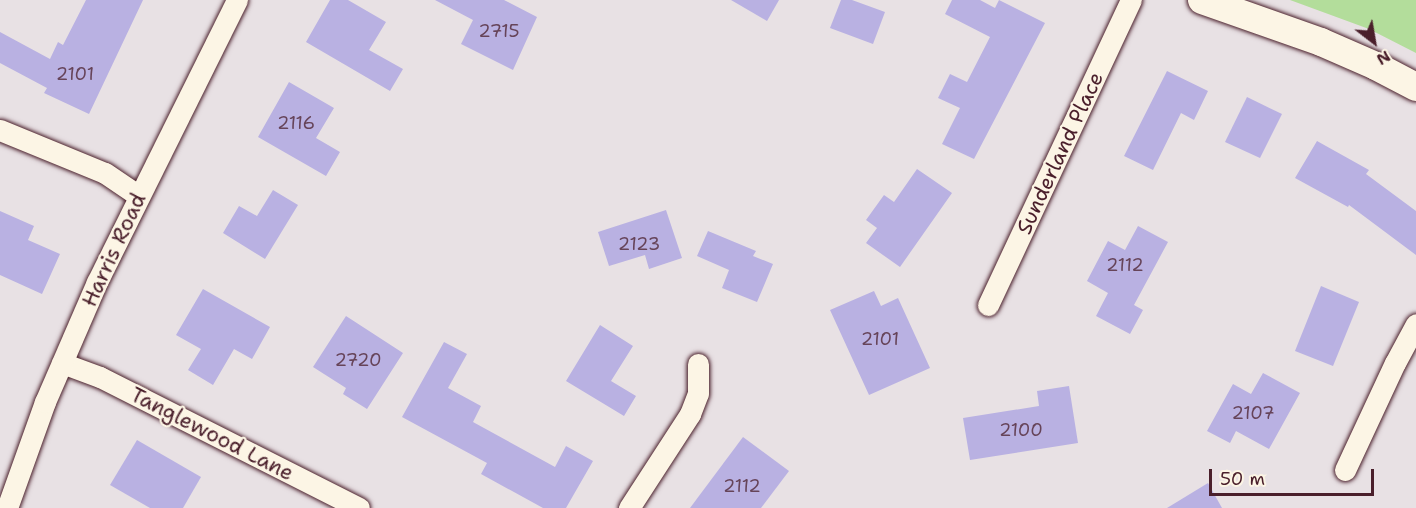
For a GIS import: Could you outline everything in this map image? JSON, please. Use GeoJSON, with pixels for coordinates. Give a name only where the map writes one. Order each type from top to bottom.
{"type":"FeatureCollection","features":[{"type":"Feature","properties":{"kind":"street","name":"Harris Road"},"geometry":{"type":"LineString","coordinates":[[7,508],[26,452],[97,282],[237,0]]}},
{"type":"Feature","properties":{"kind":"street","name":"Sunderland Place"},"geometry":{"type":"LineString","coordinates":[[988,305],[1028,226],[1131,0]]}},
{"type":"Feature","properties":{"kind":"street"},"geometry":{"type":"LineString","coordinates":[[1202,0],[1321,42],[1376,66],[1416,87]]}},
{"type":"Feature","properties":{"kind":"street"},"geometry":{"type":"LineString","coordinates":[[0,130],[55,150],[105,173],[139,196]]}},
{"type":"Feature","properties":{"kind":"street"},"geometry":{"type":"LineString","coordinates":[[1345,470],[1395,363],[1416,324]]}},
{"type":"Feature","properties":{"kind":"street","name":"Tanglewood Lane"},"geometry":{"type":"LineString","coordinates":[[62,363],[100,377],[359,508]]}},
{"type":"Feature","properties":{"kind":"street"},"geometry":{"type":"LineString","coordinates":[[629,508],[690,414],[698,393],[698,364]]}},
{"type":"Feature","properties":{"kind":"green space"},"geometry":{"type":"Polygon","coordinates":[[[1290,0],[1416,0],[1416,53],[1369,29],[1290,0]]]}},
{"type":"Feature","properties":{"kind":"building"},"geometry":{"type":"Polygon","coordinates":[[[86,0],[143,0],[89,114],[44,93],[47,88],[0,63],[0,32],[50,59],[58,42],[63,45],[86,0]]]}},
{"type":"Feature","properties":{"kind":"building"},"geometry":{"type":"Polygon","coordinates":[[[330,0],[348,0],[386,22],[369,50],[403,69],[390,91],[306,42],[330,0]]]}},
{"type":"Feature","properties":{"kind":"building"},"geometry":{"type":"Polygon","coordinates":[[[435,0],[504,0],[537,17],[513,70],[461,44],[473,20],[435,0]]]}},
{"type":"Feature","properties":{"kind":"building"},"geometry":{"type":"Polygon","coordinates":[[[731,0],[779,0],[767,21],[731,0]]]}},
{"type":"Feature","properties":{"kind":"building"},"geometry":{"type":"Polygon","coordinates":[[[841,0],[852,0],[885,12],[873,44],[830,28],[841,0]]]}},
{"type":"Feature","properties":{"kind":"building"},"geometry":{"type":"Polygon","coordinates":[[[952,0],[980,0],[995,8],[999,0],[1045,23],[974,159],[942,144],[960,108],[938,98],[950,74],[967,82],[990,37],[945,14],[952,0]]]}},
{"type":"Feature","properties":{"kind":"building"},"geometry":{"type":"Polygon","coordinates":[[[1167,71],[1208,91],[1194,120],[1181,113],[1153,170],[1124,156],[1167,71]]]}},
{"type":"Feature","properties":{"kind":"building"},"geometry":{"type":"Polygon","coordinates":[[[289,82],[334,108],[316,138],[340,152],[326,176],[258,137],[289,82]]]}},
{"type":"Feature","properties":{"kind":"building"},"geometry":{"type":"Polygon","coordinates":[[[1247,97],[1282,114],[1260,158],[1225,142],[1247,97]]]}},
{"type":"Feature","properties":{"kind":"building"},"geometry":{"type":"Polygon","coordinates":[[[1317,141],[1369,170],[1366,174],[1416,211],[1416,255],[1349,205],[1348,207],[1295,178],[1317,141]]]}},
{"type":"Feature","properties":{"kind":"building"},"geometry":{"type":"Polygon","coordinates":[[[917,169],[952,193],[900,267],[866,243],[877,228],[866,220],[884,195],[894,202],[917,169]]]}},
{"type":"Feature","properties":{"kind":"building"},"geometry":{"type":"Polygon","coordinates":[[[273,190],[298,205],[265,259],[223,233],[239,206],[257,216],[273,190]]]}},
{"type":"Feature","properties":{"kind":"building"},"geometry":{"type":"Polygon","coordinates":[[[666,210],[682,258],[649,269],[645,255],[609,266],[598,232],[666,210]]]}},
{"type":"Feature","properties":{"kind":"building"},"geometry":{"type":"Polygon","coordinates":[[[0,211],[34,226],[28,240],[60,254],[42,294],[0,275],[0,211]]]}},
{"type":"Feature","properties":{"kind":"building"},"geometry":{"type":"Polygon","coordinates":[[[1138,226],[1168,242],[1134,305],[1143,310],[1130,334],[1096,316],[1108,293],[1087,281],[1108,241],[1125,250],[1138,226]]]}},
{"type":"Feature","properties":{"kind":"building"},"geometry":{"type":"Polygon","coordinates":[[[708,231],[756,251],[753,256],[773,264],[757,302],[722,288],[729,270],[697,256],[708,231]]]}},
{"type":"Feature","properties":{"kind":"building"},"geometry":{"type":"Polygon","coordinates":[[[1321,286],[1359,302],[1333,366],[1295,351],[1321,286]]]}},
{"type":"Feature","properties":{"kind":"building"},"geometry":{"type":"Polygon","coordinates":[[[203,289],[270,327],[252,359],[234,349],[213,385],[188,370],[201,349],[176,335],[203,289]]]}},
{"type":"Feature","properties":{"kind":"building"},"geometry":{"type":"Polygon","coordinates":[[[874,291],[881,306],[898,298],[930,368],[869,395],[830,310],[874,291]]]}},
{"type":"Feature","properties":{"kind":"building"},"geometry":{"type":"Polygon","coordinates":[[[346,316],[403,353],[367,409],[343,394],[346,388],[313,367],[346,316]]]}},
{"type":"Feature","properties":{"kind":"building"},"geometry":{"type":"Polygon","coordinates":[[[600,325],[633,346],[611,381],[636,396],[624,416],[566,381],[600,325]]]}},
{"type":"Feature","properties":{"kind":"building"},"geometry":{"type":"Polygon","coordinates":[[[444,342],[467,354],[448,388],[481,406],[473,422],[555,467],[566,446],[593,461],[566,508],[543,508],[481,474],[487,463],[402,417],[444,342]]]}},
{"type":"Feature","properties":{"kind":"building"},"geometry":{"type":"Polygon","coordinates":[[[1263,373],[1300,393],[1269,449],[1236,431],[1230,443],[1207,431],[1233,384],[1251,394],[1263,373]]]}},
{"type":"Feature","properties":{"kind":"building"},"geometry":{"type":"Polygon","coordinates":[[[1069,386],[1078,443],[970,460],[963,418],[1039,406],[1037,391],[1069,386]]]}},
{"type":"Feature","properties":{"kind":"building"},"geometry":{"type":"Polygon","coordinates":[[[743,437],[789,471],[761,508],[690,508],[743,437]]]}},
{"type":"Feature","properties":{"kind":"building"},"geometry":{"type":"Polygon","coordinates":[[[137,440],[201,477],[183,508],[150,508],[110,485],[137,440]]]}},
{"type":"Feature","properties":{"kind":"building"},"geometry":{"type":"Polygon","coordinates":[[[1208,483],[1222,508],[1167,508],[1208,483]]]}}]}
